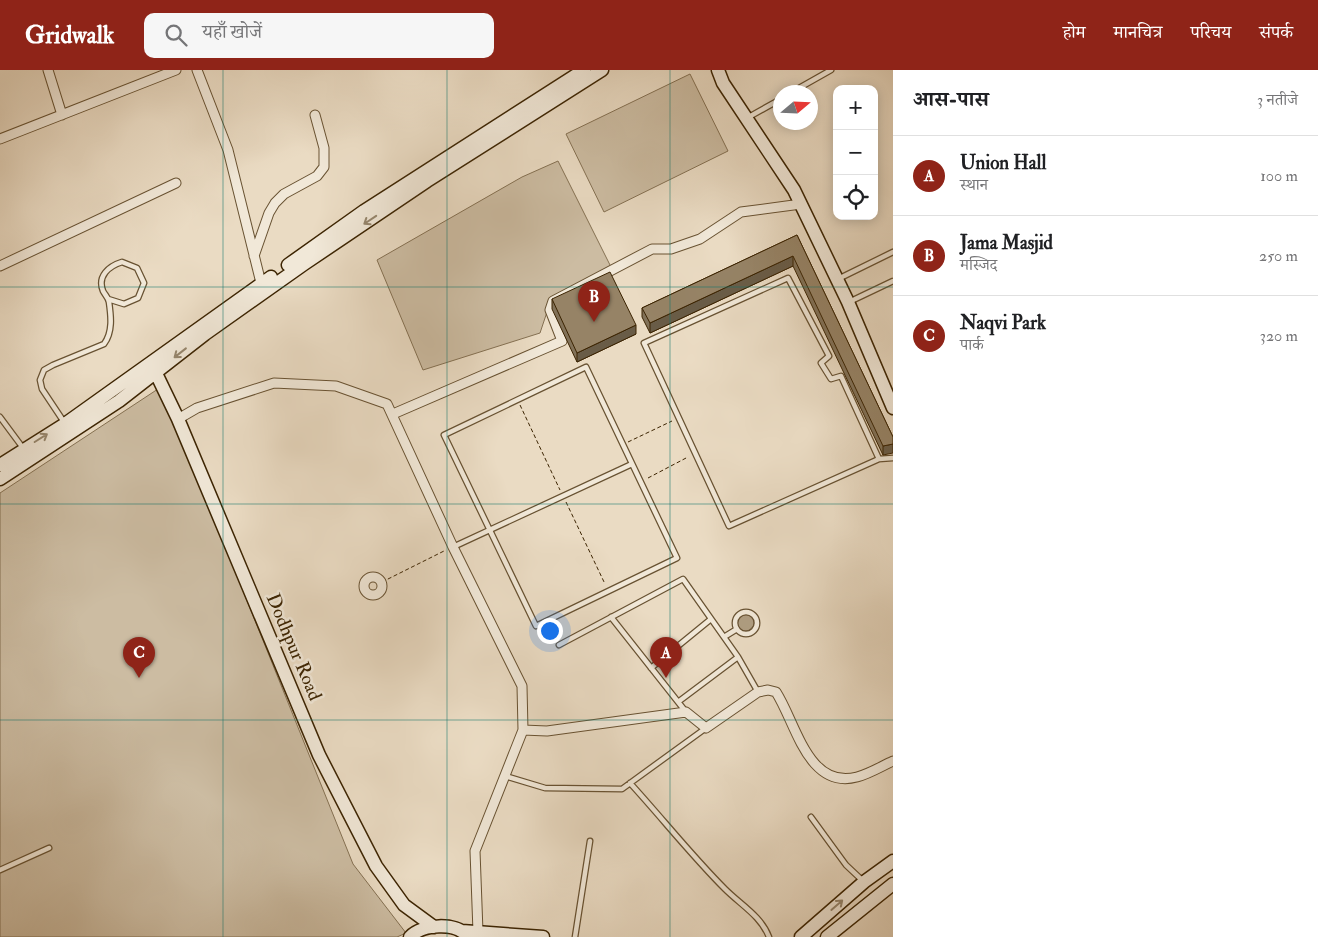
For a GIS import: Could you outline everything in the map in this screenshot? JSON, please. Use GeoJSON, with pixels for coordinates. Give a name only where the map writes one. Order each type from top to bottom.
{"type":"FeatureCollection","features":[{"type":"Feature","properties":{"kind":"main road"},"geometry":{"type":"LineString","coordinates":[[0,479],[28,453],[65,424],[153,367],[263,288],[364,211],[584,70]]}},
{"type":"Feature","properties":{"kind":"main road"},"geometry":{"type":"LineString","coordinates":[[263,288],[602,70]]}},
{"type":"Feature","properties":{"kind":"main road"},"geometry":{"type":"LineString","coordinates":[[718,70],[723,83],[794,190],[848,302],[892,401]]}},
{"type":"Feature","properties":{"kind":"main road"},"geometry":{"type":"LineString","coordinates":[[0,465],[28,453],[119,400],[153,367]]}},
{"type":"Feature","properties":{"kind":"main road","name":"Dodhpur Road"},"geometry":{"type":"LineString","coordinates":[[153,367],[178,419],[318,755],[376,866],[404,906],[434,927]]}},
{"type":"Feature","properties":{"kind":"main road"},"geometry":{"type":"LineString","coordinates":[[800,937],[864,882],[893,861]]}},
{"type":"Feature","properties":{"kind":"main road"},"geometry":{"type":"LineString","coordinates":[[827,937],[893,884]]}},
{"type":"Feature","properties":{"kind":"main road"},"geometry":{"type":"LineString","coordinates":[[410,937],[418,931],[434,927],[454,927],[469,933],[544,937]]}},
{"type":"Feature","properties":{"kind":"street"},"geometry":{"type":"LineString","coordinates":[[48,70],[62,115]]}},
{"type":"Feature","properties":{"kind":"street"},"geometry":{"type":"LineString","coordinates":[[0,139],[176,70]]}},
{"type":"Feature","properties":{"kind":"street"},"geometry":{"type":"LineString","coordinates":[[197,70],[228,150],[263,288]]}},
{"type":"Feature","properties":{"kind":"street"},"geometry":{"type":"LineString","coordinates":[[254,256],[269,213],[275,204],[284,194],[318,176],[324,167],[324,148],[316,116]]}},
{"type":"Feature","properties":{"kind":"street"},"geometry":{"type":"LineString","coordinates":[[0,266],[176,183]]}},
{"type":"Feature","properties":{"kind":"street"},"geometry":{"type":"LineString","coordinates":[[393,414],[562,341],[550,310],[553,301],[643,253],[652,249],[671,249],[700,239],[741,212],[801,204]]}},
{"type":"Feature","properties":{"kind":"street"},"geometry":{"type":"LineString","coordinates":[[178,419],[197,408],[274,383],[336,386],[387,404],[393,414],[453,547],[522,686],[523,730],[475,852],[469,933]]}},
{"type":"Feature","properties":{"kind":"street"},"geometry":{"type":"LineString","coordinates":[[523,730],[547,731],[686,712],[706,728],[758,692],[768,690],[776,692],[811,761],[822,773],[846,779],[858,777],[893,761]]}},
{"type":"Feature","properties":{"kind":"lane"},"geometry":{"type":"LineString","coordinates":[[804,85],[831,70]]}},
{"type":"Feature","properties":{"kind":"lane"},"geometry":{"type":"LineString","coordinates":[[747,118],[773,103]]}},
{"type":"Feature","properties":{"kind":"lane"},"geometry":{"type":"LineString","coordinates":[[836,280],[893,252]]}},
{"type":"Feature","properties":{"kind":"lane"},"geometry":{"type":"LineString","coordinates":[[65,424],[42,389],[40,380],[44,370],[53,364],[104,344],[109,337],[111,326],[108,299],[102,284],[107,269],[122,262],[137,268],[144,283],[138,298],[124,304],[108,299]]}},
{"type":"Feature","properties":{"kind":"lane"},"geometry":{"type":"LineString","coordinates":[[879,459],[841,376],[831,379],[822,363],[830,356],[788,278],[644,344],[730,526],[879,459],[893,458]]}},
{"type":"Feature","properties":{"kind":"lane"},"geometry":{"type":"LineString","coordinates":[[848,302],[893,280]]}},
{"type":"Feature","properties":{"kind":"lane"},"geometry":{"type":"LineString","coordinates":[[586,367],[632,464],[677,558],[536,626],[444,435],[586,367]]}},
{"type":"Feature","properties":{"kind":"lane"},"geometry":{"type":"LineString","coordinates":[[0,417],[28,453]]}},
{"type":"Feature","properties":{"kind":"lane"},"geometry":{"type":"LineString","coordinates":[[453,547],[632,464]]}},
{"type":"Feature","properties":{"kind":"lane"},"geometry":{"type":"LineString","coordinates":[[559,645],[683,579],[738,656],[758,692]]}},
{"type":"Feature","properties":{"kind":"lane"},"geometry":{"type":"LineString","coordinates":[[748,612],[755,617],[757,625],[752,632],[744,634],[736,629],[735,621],[739,614],[748,612]]}},
{"type":"Feature","properties":{"kind":"lane"},"geometry":{"type":"LineString","coordinates":[[611,617],[686,712]]}},
{"type":"Feature","properties":{"kind":"lane"},"geometry":{"type":"LineString","coordinates":[[651,668],[711,619]]}},
{"type":"Feature","properties":{"kind":"lane"},"geometry":{"type":"LineString","coordinates":[[724,638],[736,629]]}},
{"type":"Feature","properties":{"kind":"lane"},"geometry":{"type":"LineString","coordinates":[[678,702],[738,656]]}},
{"type":"Feature","properties":{"kind":"lane"},"geometry":{"type":"LineString","coordinates":[[505,776],[545,788],[605,790],[622,788],[706,728]]}},
{"type":"Feature","properties":{"kind":"lane"},"geometry":{"type":"LineString","coordinates":[[630,783],[726,890],[755,916],[765,928],[769,937]]}},
{"type":"Feature","properties":{"kind":"lane"},"geometry":{"type":"LineString","coordinates":[[811,817],[846,865],[864,882]]}},
{"type":"Feature","properties":{"kind":"lane"},"geometry":{"type":"LineString","coordinates":[[575,937],[590,841]]}},
{"type":"Feature","properties":{"kind":"lane"},"geometry":{"type":"LineString","coordinates":[[0,870],[49,848]]}},
{"type":"Feature","properties":{"kind":"path"},"geometry":{"type":"LineString","coordinates":[[622,444],[679,417]]}},
{"type":"Feature","properties":{"kind":"path"},"geometry":{"type":"LineString","coordinates":[[640,482],[696,453]]}},
{"type":"Feature","properties":{"kind":"path"},"geometry":{"type":"LineString","coordinates":[[382,582],[453,547]]}},
{"type":"Feature","properties":{"kind":"shaded area"},"geometry":{"type":"Polygon","coordinates":[[[690,74],[728,151],[604,212],[566,134],[690,74]]]}},
{"type":"Feature","properties":{"kind":"shaded area"},"geometry":{"type":"Polygon","coordinates":[[[558,161],[612,269],[551,300],[540,333],[423,370],[377,260],[522,177],[558,161]]]}},
{"type":"Feature","properties":{"kind":"shaded area"},"geometry":{"type":"Polygon","coordinates":[[[161,387],[353,864],[406,933],[397,937],[0,937],[0,493],[161,387]]]}},
{"type":"Feature","properties":{"kind":"shaded area"},"geometry":{"type":"Polygon","coordinates":[[[741,613],[749,613],[754,618],[752,629],[741,631],[736,626],[736,618],[741,613]]]}},
{"type":"Feature","properties":{"kind":"building"},"geometry":{"type":"Polygon","coordinates":[[[797,235],[893,437],[893,444],[883,446],[793,256],[650,323],[642,308],[797,235]]]}},
{"type":"Feature","properties":{"kind":"building"},"geometry":{"type":"Polygon","coordinates":[[[610,272],[636,325],[577,353],[552,299],[610,272]]]}},
{"type":"Feature","properties":{"kind":"place","name":"Jama Masjid"},"geometry":{"type":"Point","coordinates":[594,322]}},
{"type":"Feature","properties":{"kind":"place","name":"Naqvi Park"},"geometry":{"type":"Point","coordinates":[139,678]}},
{"type":"Feature","properties":{"kind":"place","name":"Union Hall"},"geometry":{"type":"Point","coordinates":[666,678]}}]}
